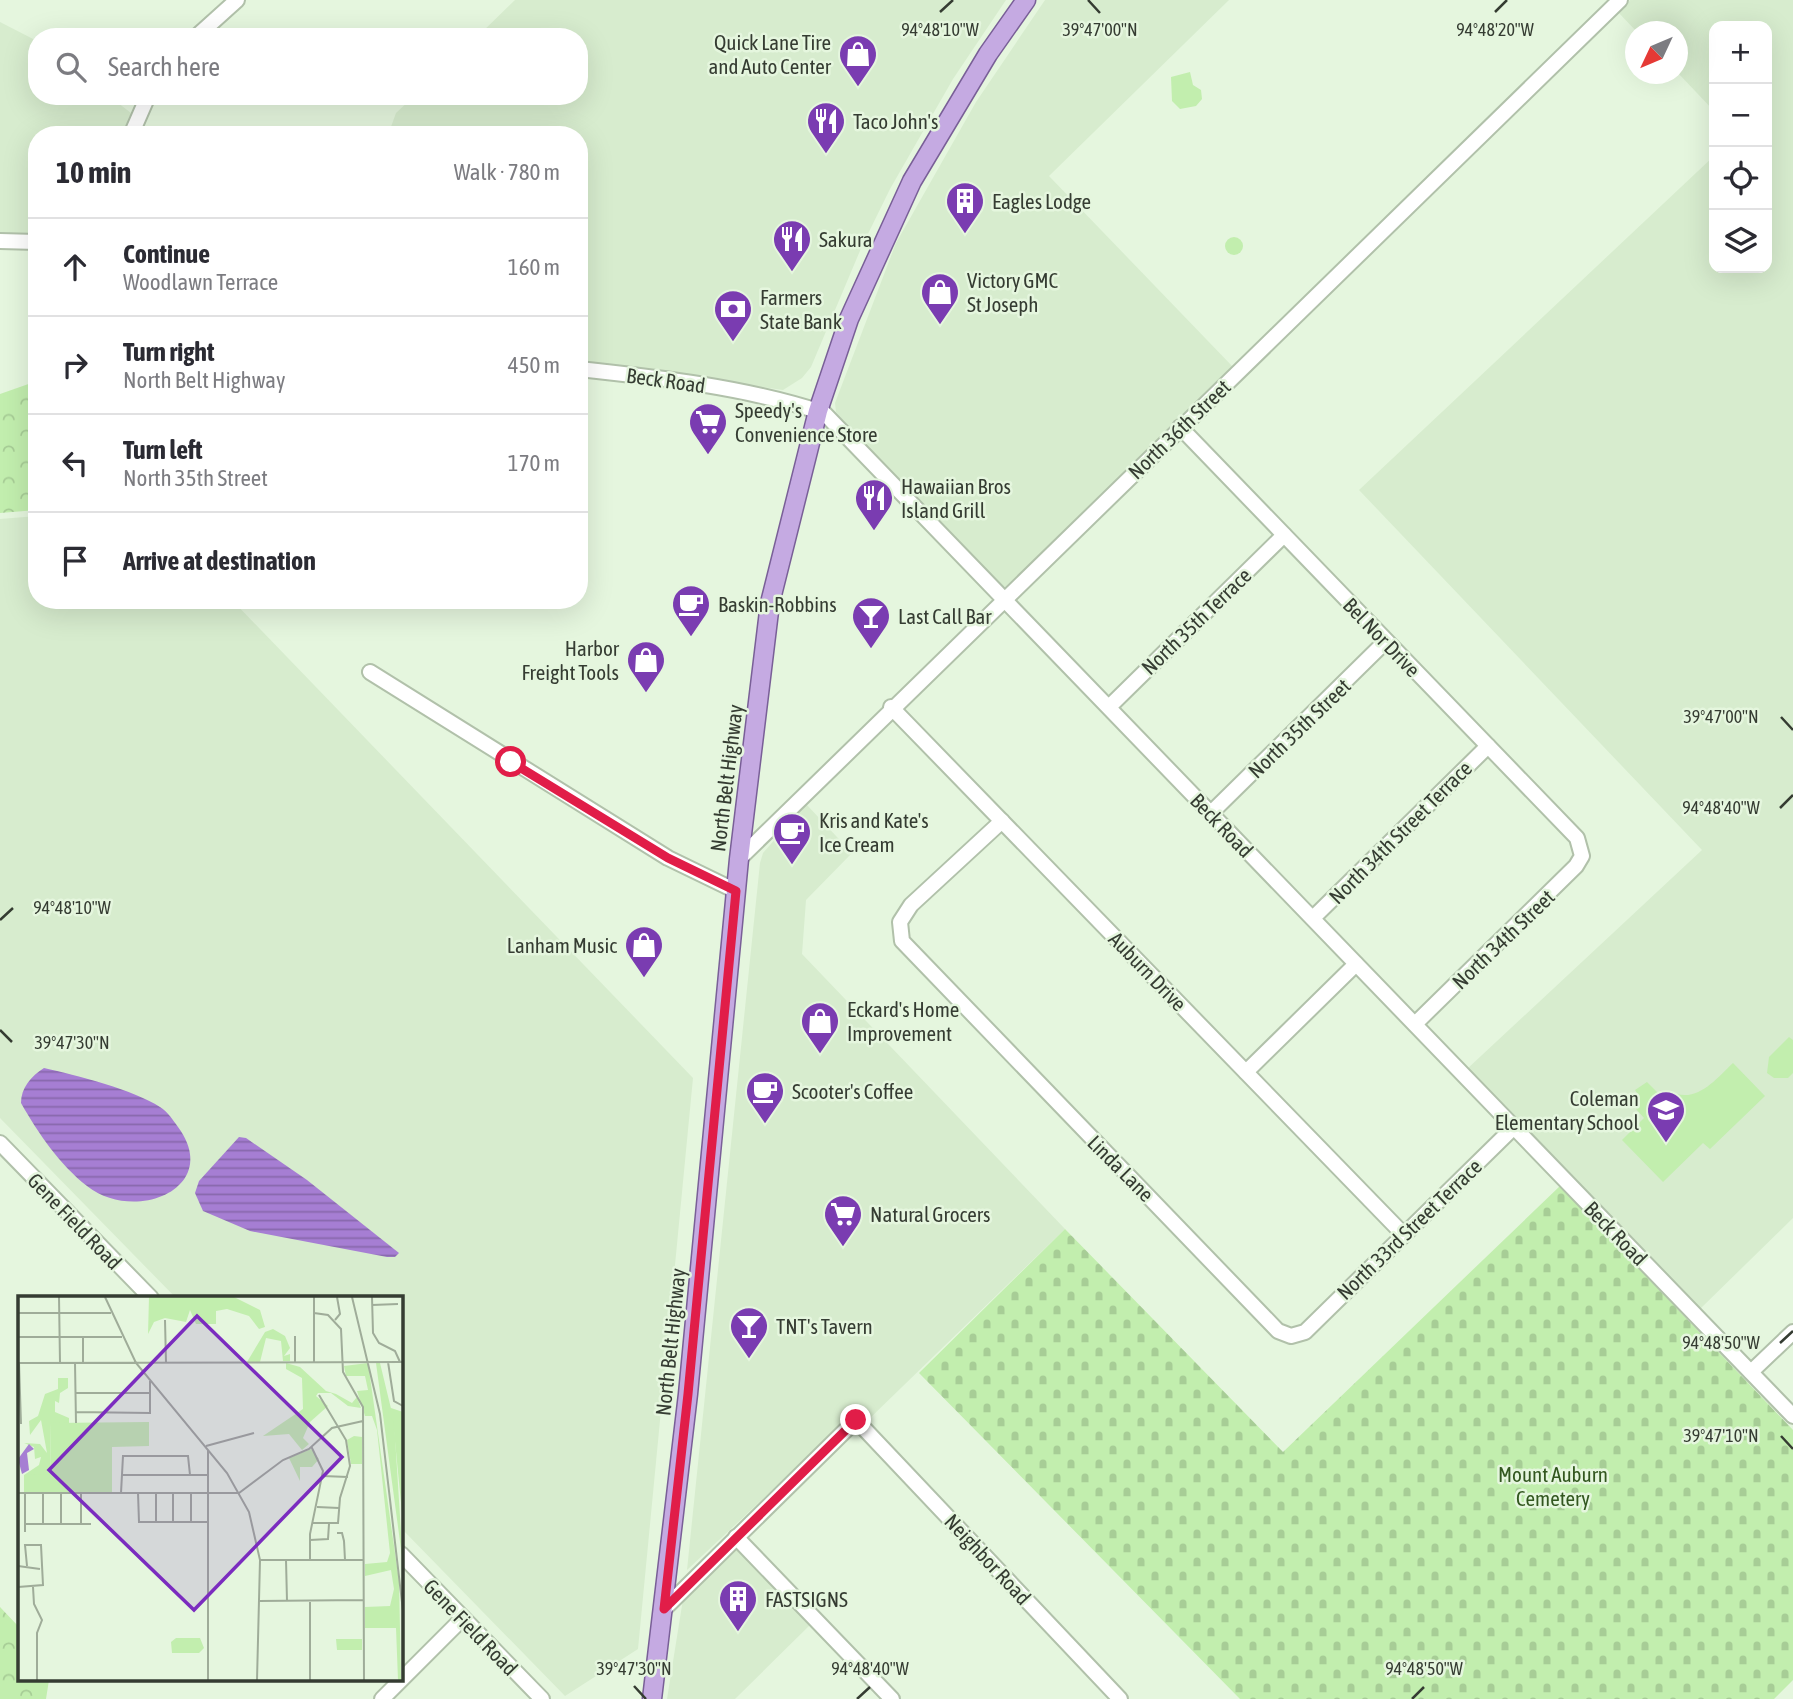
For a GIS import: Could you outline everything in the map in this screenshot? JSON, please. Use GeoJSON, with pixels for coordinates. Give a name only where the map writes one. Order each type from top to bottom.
{"type":"FeatureCollection","features":[{"type":"Feature","properties":{"kind":"main road","name":"North Belt Highway"},"geometry":{"type":"LineString","coordinates":[[651,1695],[664,1609],[688,1394],[739,859],[771,603],[818,411],[849,319],[912,181],[988,54],[1026,0]]}},
{"type":"Feature","properties":{"kind":"street","name":"North 36th Street"},"geometry":{"type":"LineString","coordinates":[[739,859],[891,707],[1620,0]]}},
{"type":"Feature","properties":{"kind":"street"},"geometry":{"type":"LineString","coordinates":[[204,28],[229,2]]}},
{"type":"Feature","properties":{"kind":"street"},"geometry":{"type":"LineString","coordinates":[[135,126],[144,105]]}},
{"type":"Feature","properties":{"kind":"street"},"geometry":{"type":"LineString","coordinates":[[0,241],[28,242]]}},
{"type":"Feature","properties":{"kind":"street","name":"Beck Road"},"geometry":{"type":"LineString","coordinates":[[588,370],[716,386],[824,412],[1793,1416]]}},
{"type":"Feature","properties":{"kind":"street","name":"Bel Nor Drive"},"geometry":{"type":"LineString","coordinates":[[1180,427],[1577,838],[1581,848]]}},
{"type":"Feature","properties":{"kind":"street","name":"North 35th Terrace"},"geometry":{"type":"LineString","coordinates":[[1109,706],[1284,535]]}},
{"type":"Feature","properties":{"kind":"street","name":"North 35th Street"},"geometry":{"type":"LineString","coordinates":[[1211,813],[1386,641]]}},
{"type":"Feature","properties":{"kind":"street"},"geometry":{"type":"LineString","coordinates":[[370,672],[638,841],[736,891]]}},
{"type":"Feature","properties":{"kind":"street","name":"Auburn Drive"},"geometry":{"type":"LineString","coordinates":[[891,707],[1404,1235]]}},
{"type":"Feature","properties":{"kind":"street","name":"North 34th Street Terrace"},"geometry":{"type":"LineString","coordinates":[[1313,918],[1488,746]]}},
{"type":"Feature","properties":{"kind":"street","name":"Linda Lane"},"geometry":{"type":"LineString","coordinates":[[1002,821],[912,905],[900,922],[902,941],[1278,1331],[1291,1336],[1305,1332]]}},
{"type":"Feature","properties":{"kind":"street","name":"North 34th Street"},"geometry":{"type":"LineString","coordinates":[[1415,1024],[1576,866],[1581,848]]}},
{"type":"Feature","properties":{"kind":"street"},"geometry":{"type":"LineString","coordinates":[[1245,1072],[1356,964]]}},
{"type":"Feature","properties":{"kind":"street","name":"North 33rd Street Terrace"},"geometry":{"type":"LineString","coordinates":[[1305,1332],[1514,1127]]}},
{"type":"Feature","properties":{"kind":"street","name":"Gene Field Road"},"geometry":{"type":"LineString","coordinates":[[0,1143],[149,1296]]}},
{"type":"Feature","properties":{"kind":"street"},"geometry":{"type":"LineString","coordinates":[[1751,1372],[1793,1332]]}},
{"type":"Feature","properties":{"kind":"street","name":"Neighbor Road"},"geometry":{"type":"LineString","coordinates":[[736,1537],[856,1420],[1120,1699]]}},
{"type":"Feature","properties":{"kind":"street"},"geometry":{"type":"LineString","coordinates":[[664,1609],[736,1537],[892,1699]]}},
{"type":"Feature","properties":{"kind":"street","name":"Gene Field Road"},"geometry":{"type":"LineString","coordinates":[[402,1555],[542,1699]]}},
{"type":"Feature","properties":{"kind":"street"},"geometry":{"type":"LineString","coordinates":[[402,1679],[463,1618]]}},
{"type":"Feature","properties":{"kind":"street"},"geometry":{"type":"LineString","coordinates":[[382,1699],[399,1682]]}},
{"type":"Feature","properties":{"kind":"shaded area"},"geometry":{"type":"Polygon","coordinates":[[[515,0],[1006,0],[953,79],[890,189],[862,246],[811,367],[802,378],[783,390],[588,363],[588,126],[391,126],[396,113],[404,105],[588,105],[588,28],[486,28],[515,0]]]}},
{"type":"Feature","properties":{"kind":"shaded area"},"geometry":{"type":"Polygon","coordinates":[[[1045,0],[1229,0],[1049,176],[1233,367],[1014,585],[1007,587],[1001,586],[843,420],[836,412],[835,403],[896,243],[976,102],[1045,0]]]}},
{"type":"Feature","properties":{"kind":"shaded area"},"geometry":{"type":"Polygon","coordinates":[[[1630,0],[1793,0],[1793,1218],[1699,1310],[1467,1069],[1702,850],[1359,490],[1709,161],[1709,273],[1772,273],[1772,21],[1709,21],[1709,106],[1688,84],[1688,21],[1627,21],[1618,12],[1630,0]]]}},
{"type":"Feature","properties":{"kind":"shaded area"},"geometry":{"type":"Polygon","coordinates":[[[0,22],[28,36],[28,105],[121,105],[131,113],[126,126],[28,126],[28,235],[0,234],[0,22]]]}},
{"type":"Feature","properties":{"kind":"shaded area"},"geometry":{"type":"Polygon","coordinates":[[[28,517],[28,609],[241,609],[693,1078],[638,1649],[565,1696],[402,1529],[402,1296],[174,1296],[0,1118],[0,519],[28,517]]]}},
{"type":"Feature","properties":{"kind":"shaded area"},"geometry":{"type":"Polygon","coordinates":[[[806,804],[852,853],[806,900],[802,954],[1065,1229],[868,1420],[845,1422],[687,1570],[760,863],[763,853],[806,804]]]}},
{"type":"Feature","properties":{"kind":"shaded area"},"geometry":{"type":"Polygon","coordinates":[[[44,1068],[120,1089],[163,1109],[178,1127],[189,1149],[190,1167],[182,1182],[167,1194],[149,1200],[128,1201],[107,1197],[87,1186],[50,1148],[21,1103],[28,1083],[44,1068]]]}},
{"type":"Feature","properties":{"kind":"shaded area"},"geometry":{"type":"Polygon","coordinates":[[[239,1137],[246,1138],[307,1180],[399,1253],[395,1257],[387,1257],[250,1231],[203,1211],[195,1193],[199,1181],[239,1137]]]}},
{"type":"Feature","properties":{"kind":"shaded area"},"geometry":{"type":"Polygon","coordinates":[[[736,1548],[744,1552],[812,1623],[735,1699],[667,1699],[684,1593],[729,1551],[736,1548]]]}},
{"type":"Feature","properties":{"kind":"green space"},"geometry":{"type":"Polygon","coordinates":[[[1190,72],[1193,85],[1201,90],[1202,99],[1196,106],[1180,109],[1172,101],[1171,77],[1190,72]]]}},
{"type":"Feature","properties":{"kind":"green space"},"geometry":{"type":"Polygon","coordinates":[[[1234,237],[1240,240],[1243,246],[1240,252],[1234,255],[1228,252],[1225,246],[1228,240],[1234,237]]]}},
{"type":"Feature","properties":{"kind":"green space"},"geometry":{"type":"Polygon","coordinates":[[[28,384],[28,511],[0,513],[0,394],[28,384]]]}},
{"type":"Feature","properties":{"kind":"green space"},"geometry":{"type":"Polygon","coordinates":[[[1789,1037],[1793,1040],[1793,1073],[1788,1078],[1774,1078],[1767,1073],[1769,1057],[1789,1037]]]}},
{"type":"Feature","properties":{"kind":"green space"},"geometry":{"type":"Polygon","coordinates":[[[1733,1063],[1765,1096],[1710,1149],[1703,1143],[1663,1182],[1622,1140],[1644,1118],[1629,1101],[1637,1093],[1635,1090],[1647,1082],[1662,1097],[1669,1091],[1679,1095],[1696,1093],[1712,1083],[1733,1063]]]}},
{"type":"Feature","properties":{"kind":"green space","name":"Mount Auburn Cemetery"},"geometry":{"type":"Polygon","coordinates":[[[1560,1186],[1793,1430],[1793,1680],[1774,1699],[1240,1699],[919,1373],[1065,1229],[1283,1452],[1560,1186]]]}},
{"type":"Feature","properties":{"kind":"green space"},"geometry":{"type":"Polygon","coordinates":[[[0,1607],[18,1626],[18,1682],[49,1682],[46,1699],[0,1699],[0,1607]]]}},
{"type":"Feature","properties":{"kind":"place","name":"Quick Lane Tire and Auto Center"},"geometry":{"type":"Point","coordinates":[858,88]}},
{"type":"Feature","properties":{"kind":"place","name":"Taco John's"},"geometry":{"type":"Point","coordinates":[826,155]}},
{"type":"Feature","properties":{"kind":"place","name":"Eagles Lodge"},"geometry":{"type":"Point","coordinates":[965,235]}},
{"type":"Feature","properties":{"kind":"place","name":"Sakura"},"geometry":{"type":"Point","coordinates":[792,273]}},
{"type":"Feature","properties":{"kind":"place","name":"Victory GMC St Joseph"},"geometry":{"type":"Point","coordinates":[940,326]}},
{"type":"Feature","properties":{"kind":"place","name":"Farmers State Bank"},"geometry":{"type":"Point","coordinates":[733,343]}},
{"type":"Feature","properties":{"kind":"place","name":"Speedy's Convenience Store"},"geometry":{"type":"Point","coordinates":[708,456]}},
{"type":"Feature","properties":{"kind":"place","name":"Hawaiian Bros Island Grill"},"geometry":{"type":"Point","coordinates":[874,532]}},
{"type":"Feature","properties":{"kind":"place","name":"Baskin-Robbins"},"geometry":{"type":"Point","coordinates":[691,638]}},
{"type":"Feature","properties":{"kind":"place","name":"Last Call Bar"},"geometry":{"type":"Point","coordinates":[871,650]}},
{"type":"Feature","properties":{"kind":"place","name":"Harbor Freight Tools"},"geometry":{"type":"Point","coordinates":[646,694]}},
{"type":"Feature","properties":{"kind":"place","name":"Kris and Kate's Ice Cream"},"geometry":{"type":"Point","coordinates":[792,866]}},
{"type":"Feature","properties":{"kind":"place","name":"Lanham Music"},"geometry":{"type":"Point","coordinates":[644,979]}},
{"type":"Feature","properties":{"kind":"place","name":"Eckard's Home Improvement"},"geometry":{"type":"Point","coordinates":[820,1055]}},
{"type":"Feature","properties":{"kind":"place","name":"Scooter's Coffee"},"geometry":{"type":"Point","coordinates":[765,1125]}},
{"type":"Feature","properties":{"kind":"place","name":"Coleman Elementary School"},"geometry":{"type":"Point","coordinates":[1666,1144]}},
{"type":"Feature","properties":{"kind":"place","name":"Natural Grocers"},"geometry":{"type":"Point","coordinates":[843,1248]}},
{"type":"Feature","properties":{"kind":"place","name":"TNT's Tavern"},"geometry":{"type":"Point","coordinates":[749,1360]}},
{"type":"Feature","properties":{"kind":"place","name":"FASTSIGNS"},"geometry":{"type":"Point","coordinates":[738,1633]}},
{"type":"Feature","properties":{"kind":"route"},"geometry":{"type":"LineString","coordinates":[[511,762],[668,858],[736,891],[688,1394],[664,1609],[801,1471],[856,1420]]}}]}
